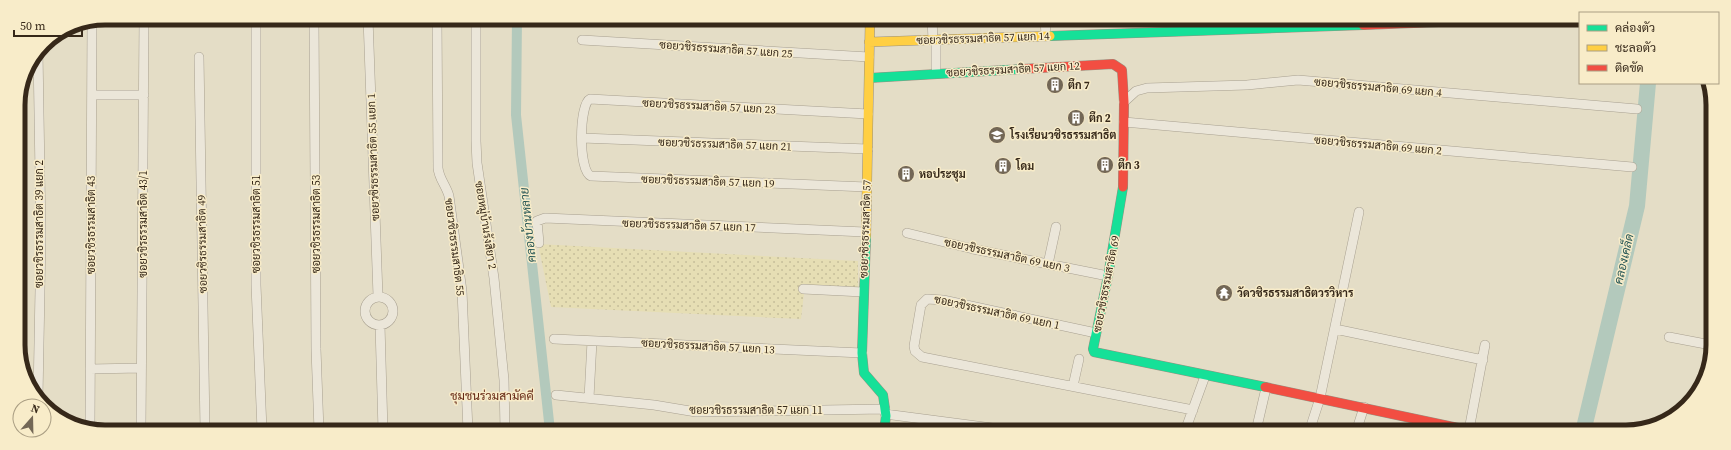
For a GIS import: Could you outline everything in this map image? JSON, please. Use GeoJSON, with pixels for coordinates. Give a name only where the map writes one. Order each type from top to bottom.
{"type":"FeatureCollection","features":[{"type":"Feature","properties":{"kind":"street","name":"ซอยวชิรธรรมสาธิต 43/1"},"geometry":{"type":"LineString","coordinates":[[141,425],[144,25]]}},
{"type":"Feature","properties":{"kind":"street","name":"ซอยวชิรธรรมสาธิต 51"},"geometry":{"type":"LineString","coordinates":[[256,25],[256,285],[262,425]]}},
{"type":"Feature","properties":{"kind":"street","name":"ซอยวชิรธรรมสาธิต 53"},"geometry":{"type":"LineString","coordinates":[[314,25],[316,349],[319,425]]}},
{"type":"Feature","properties":{"kind":"street","name":"ซอยวชิรธรรมสาธิต 55 แยก 1"},"geometry":{"type":"LineString","coordinates":[[368,25],[378,296]]}},
{"type":"Feature","properties":{"kind":"street","name":"ซอยวชิรธรรมสาธิต 55"},"geometry":{"type":"LineString","coordinates":[[438,25],[438,168],[441,181],[448,190],[450,196],[460,273],[468,425]]}},
{"type":"Feature","properties":{"kind":"street","name":"ซอยหมู่บ้านรังสิยา 2"},"geometry":{"type":"LineString","coordinates":[[476,25],[477,163],[494,278],[504,380],[506,425]]}},
{"type":"Feature","properties":{"kind":"street","name":"ซอยวชิรธรรมสาธิต 57"},"geometry":{"type":"LineString","coordinates":[[870,25],[862,353],[864,373],[883,395],[885,412],[884,425]]}},
{"type":"Feature","properties":{"kind":"street"},"geometry":{"type":"LineString","coordinates":[[933,25],[936,68]]}},
{"type":"Feature","properties":{"kind":"street"},"geometry":{"type":"LineString","coordinates":[[1045,25],[1046,36]]}},
{"type":"Feature","properties":{"kind":"street","name":"ซอยวชิรธรรมสาธิต 57 แยก 14"},"geometry":{"type":"LineString","coordinates":[[870,42],[1353,25]]}},
{"type":"Feature","properties":{"kind":"street","name":"ซอยวชิรธรรมสาธิต 43"},"geometry":{"type":"LineString","coordinates":[[90,423],[92,27]]}},
{"type":"Feature","properties":{"kind":"street","name":"ซอยวชิรธรรมสาธิต 57 แยก 25"},"geometry":{"type":"LineString","coordinates":[[582,40],[869,57]]}},
{"type":"Feature","properties":{"kind":"street","name":"ซอยวชิรธรรมสาธิต 49"},"geometry":{"type":"LineString","coordinates":[[199,58],[205,425]]}},
{"type":"Feature","properties":{"kind":"street","name":"ซอยวชิรธรรมสาธิต 39 แยก 2"},"geometry":{"type":"LineString","coordinates":[[38,61],[40,236],[38,388]]}},
{"type":"Feature","properties":{"kind":"street","name":"ซอยวชิรธรรมสาธิต 57 แยก 12"},"geometry":{"type":"LineString","coordinates":[[869,78],[1113,64],[1122,70],[1124,102]]}},
{"type":"Feature","properties":{"kind":"street","name":"ซอยวชิรธรรมสาธิต 69 แยก 4"},"geometry":{"type":"LineString","coordinates":[[1124,102],[1136,91],[1147,88],[1247,84],[1298,80],[1637,109]]}},
{"type":"Feature","properties":{"kind":"street"},"geometry":{"type":"LineString","coordinates":[[92,95],[144,95]]}},
{"type":"Feature","properties":{"kind":"street","name":"ซอยวชิรธรรมสาธิต 57 แยก 23"},"geometry":{"type":"LineString","coordinates":[[582,138],[584,106],[590,100],[868,114]]}},
{"type":"Feature","properties":{"kind":"street","name":"ซอยวชิรธรรมสาธิต 69"},"geometry":{"type":"LineString","coordinates":[[1124,102],[1123,192],[1118,210],[1108,276],[1093,349],[1096,353],[1205,376]]}},
{"type":"Feature","properties":{"kind":"street","name":"ซอยวชิรธรรมสาธิต 69 แยก 2"},"geometry":{"type":"LineString","coordinates":[[1124,122],[1632,167]]}},
{"type":"Feature","properties":{"kind":"street","name":"ซอยวชิรธรรมสาธิต 57 แยก 21"},"geometry":{"type":"LineString","coordinates":[[582,138],[868,149]]}},
{"type":"Feature","properties":{"kind":"street","name":"ซอยวชิรธรรมสาธิต 57 แยก 19"},"geometry":{"type":"LineString","coordinates":[[582,138],[583,165],[585,170],[591,176],[867,187]]}},
{"type":"Feature","properties":{"kind":"street"},"geometry":{"type":"LineString","coordinates":[[1311,425],[1320,398],[1359,212]]}},
{"type":"Feature","properties":{"kind":"street","name":"ซอยวชิรธรรมสาธิต 57 แยก 17"},"geometry":{"type":"LineString","coordinates":[[539,243],[537,221],[545,218],[865,232]]}},
{"type":"Feature","properties":{"kind":"street"},"geometry":{"type":"LineString","coordinates":[[1048,264],[1056,227]]}},
{"type":"Feature","properties":{"kind":"street","name":"ซอยวชิรธรรมสาธิต 69 แยก 3"},"geometry":{"type":"LineString","coordinates":[[907,233],[1108,276]]}},
{"type":"Feature","properties":{"kind":"street"},"geometry":{"type":"LineString","coordinates":[[803,289],[863,292]]}},
{"type":"Feature","properties":{"kind":"street"},"geometry":{"type":"LineString","coordinates":[[378,296],[387,298],[394,310],[389,322],[380,325],[368,320],[365,312],[367,303],[378,296]]}},
{"type":"Feature","properties":{"kind":"street","name":"ซอยวชิรธรรมสาธิต 69 แยก 1"},"geometry":{"type":"LineString","coordinates":[[1073,386],[922,357],[915,351],[914,346],[922,302],[932,298],[1096,333]]}},
{"type":"Feature","properties":{"kind":"street"},"geometry":{"type":"LineString","coordinates":[[380,325],[383,425]]}},
{"type":"Feature","properties":{"kind":"street"},"geometry":{"type":"LineString","coordinates":[[1335,329],[1483,360]]}},
{"type":"Feature","properties":{"kind":"street"},"geometry":{"type":"LineString","coordinates":[[1669,337],[1706,344]]}},
{"type":"Feature","properties":{"kind":"street","name":"ซอยวชิรธรรมสาธิต 57 แยก 13"},"geometry":{"type":"LineString","coordinates":[[554,339],[862,353]]}},
{"type":"Feature","properties":{"kind":"street"},"geometry":{"type":"LineString","coordinates":[[589,398],[592,341]]}},
{"type":"Feature","properties":{"kind":"street"},"geometry":{"type":"LineString","coordinates":[[1474,425],[1485,345]]}},
{"type":"Feature","properties":{"kind":"street"},"geometry":{"type":"LineString","coordinates":[[1079,359],[1073,386],[1193,410]]}},
{"type":"Feature","properties":{"kind":"street"},"geometry":{"type":"LineString","coordinates":[[90,369],[142,368]]}},
{"type":"Feature","properties":{"kind":"street"},"geometry":{"type":"LineString","coordinates":[[1187,425],[1205,376],[1364,407],[1436,425]]}},
{"type":"Feature","properties":{"kind":"street"},"geometry":{"type":"LineString","coordinates":[[1257,425],[1266,388]]}},
{"type":"Feature","properties":{"kind":"street","name":"ซอยวชิรธรรมสาธิต 57 แยก 11"},"geometry":{"type":"LineString","coordinates":[[556,395],[664,406],[696,412],[885,412],[974,425]]}},
{"type":"Feature","properties":{"kind":"street"},"geometry":{"type":"LineString","coordinates":[[1358,425],[1364,407]]}},
{"type":"Feature","properties":{"kind":"shaded area"},"geometry":{"type":"Polygon","coordinates":[[[538,244],[858,261],[858,288],[805,285],[801,319],[551,307],[538,244]]]}},
{"type":"Feature","properties":{"kind":"waterway","name":"คลองบ้านหลาย"},"geometry":{"type":"LineString","coordinates":[[517,25],[516,115],[549,425]]}},
{"type":"Feature","properties":{"kind":"waterway","name":"คลองเคล็ด"},"geometry":{"type":"LineString","coordinates":[[1585,425],[1637,206],[1648,84]]}},
{"type":"Feature","properties":{"kind":"traffic: fast"},"geometry":{"type":"LineString","coordinates":[[1050,36],[1363,25]]}},
{"type":"Feature","properties":{"kind":"traffic: fast"},"geometry":{"type":"LineString","coordinates":[[869,78],[1022,69]]}},
{"type":"Feature","properties":{"kind":"traffic: fast"},"geometry":{"type":"LineString","coordinates":[[1123,187],[1108,276],[1093,349],[1094,352],[1265,387]]}},
{"type":"Feature","properties":{"kind":"traffic: fast"},"geometry":{"type":"LineString","coordinates":[[866,237],[862,353],[864,373],[883,395],[886,416],[885,425]]}},
{"type":"Feature","properties":{"kind":"traffic: slow"},"geometry":{"type":"LineString","coordinates":[[866,237],[870,25]]}},
{"type":"Feature","properties":{"kind":"traffic: slow"},"geometry":{"type":"LineString","coordinates":[[869,42],[1050,36]]}},
{"type":"Feature","properties":{"kind":"traffic: jam"},"geometry":{"type":"LineString","coordinates":[[1022,69],[1113,64],[1122,70],[1124,102],[1123,187]]}},
{"type":"Feature","properties":{"kind":"traffic: jam"},"geometry":{"type":"LineString","coordinates":[[1265,387],[1444,425]]}},
{"type":"Feature","properties":{"kind":"place","name":"ตึก 7"},"geometry":{"type":"Point","coordinates":[1055,85]}},
{"type":"Feature","properties":{"kind":"place","name":"ตึก 2"},"geometry":{"type":"Point","coordinates":[1076,118]}},
{"type":"Feature","properties":{"kind":"place","name":"โรงเรียนวชิรธรรมสาธิต"},"geometry":{"type":"Point","coordinates":[997,135]}},
{"type":"Feature","properties":{"kind":"place","name":"ตึก 3"},"geometry":{"type":"Point","coordinates":[1105,165]}},
{"type":"Feature","properties":{"kind":"place","name":"โดม"},"geometry":{"type":"Point","coordinates":[1003,166]}},
{"type":"Feature","properties":{"kind":"place","name":"หอประชุม"},"geometry":{"type":"Point","coordinates":[906,174]}},
{"type":"Feature","properties":{"kind":"place","name":"วัดวชิรธรรมสาธิตวรวิหาร"},"geometry":{"type":"Point","coordinates":[1224,293]}},
{"type":"Feature","properties":{"kind":"district","name":"ชุมชนร่วมสามัคคี"},"geometry":{"type":"Point","coordinates":[492,396]}}]}
